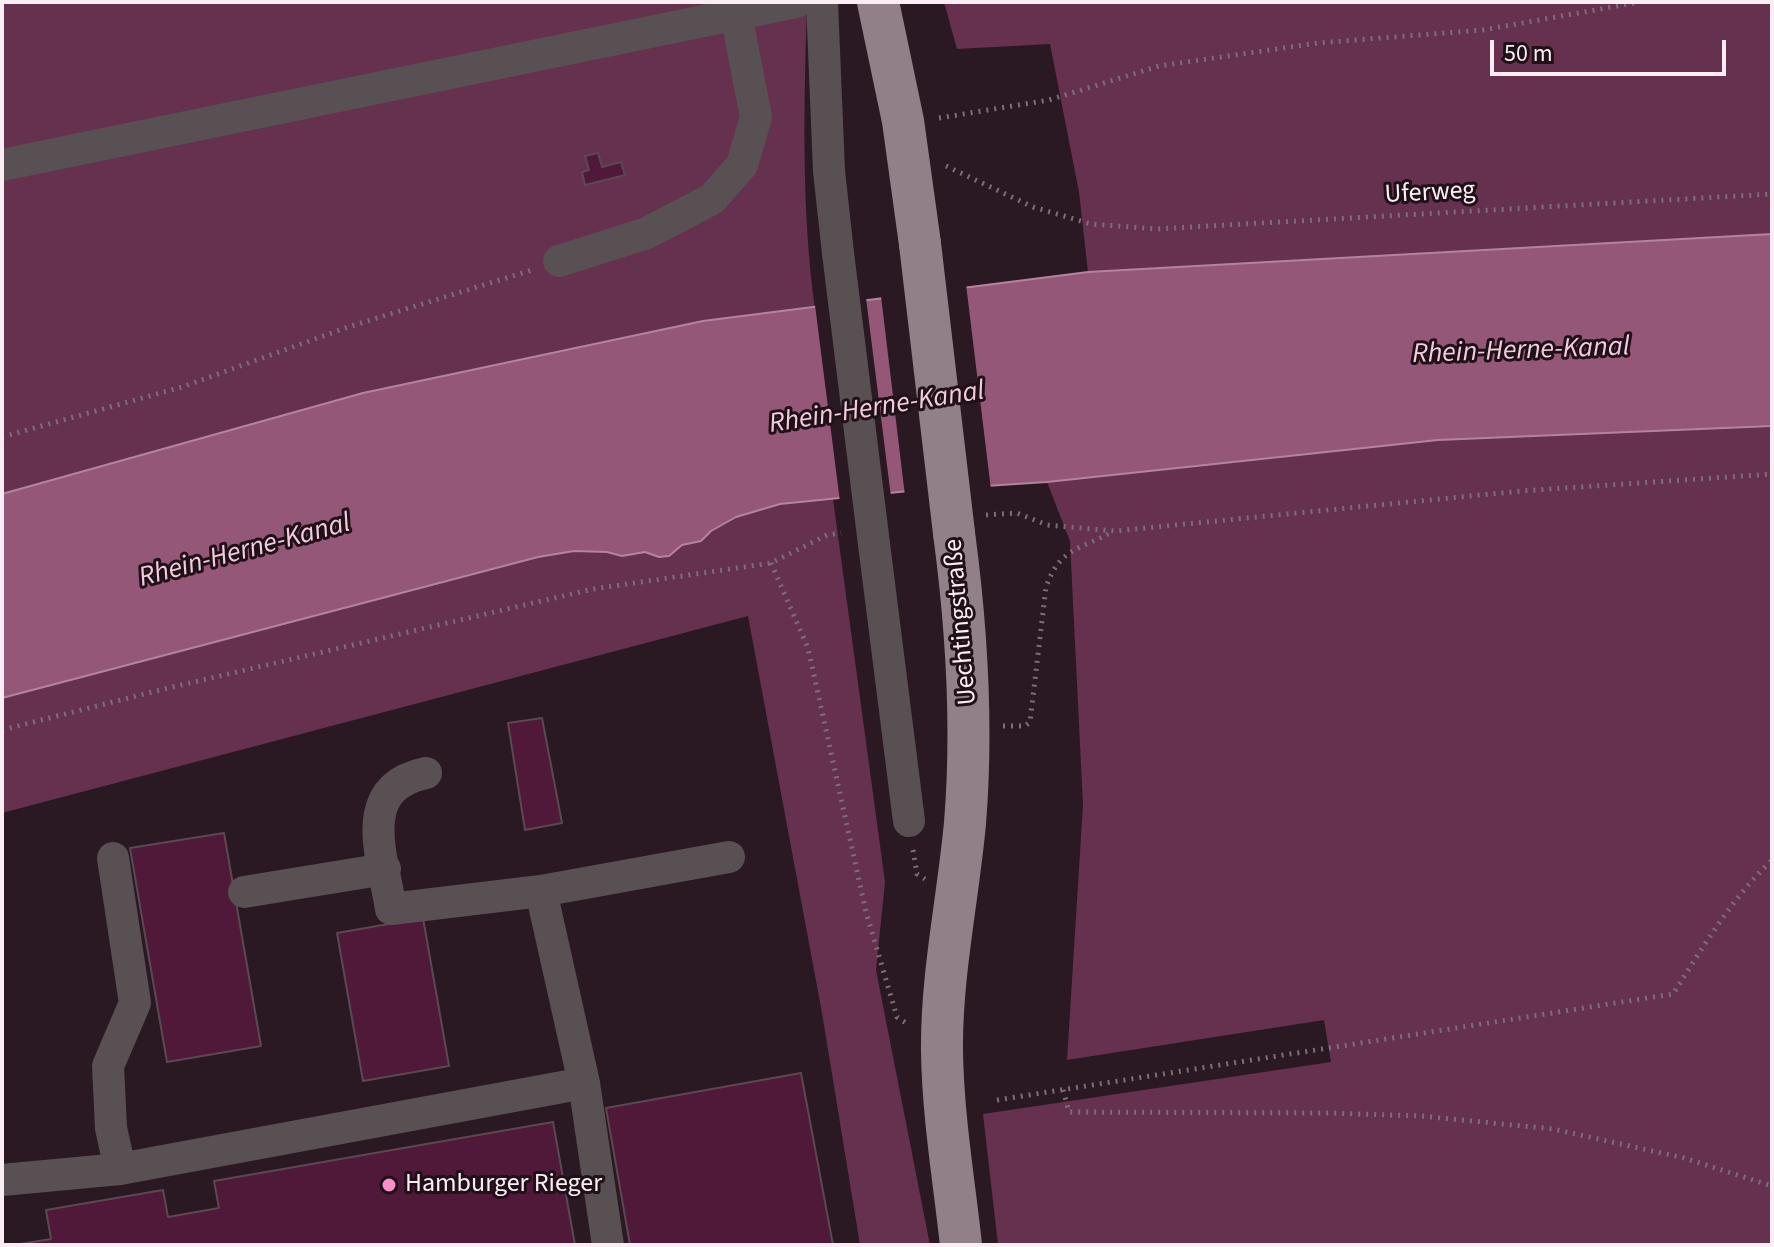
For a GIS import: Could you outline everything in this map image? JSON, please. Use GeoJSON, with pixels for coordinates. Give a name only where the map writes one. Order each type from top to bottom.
{"type":"FeatureCollection","features":[{"type":"Feature","properties":{"kind":"main road","name":"Uechtingstraße"},"geometry":{"type":"LineString","coordinates":[[878,2],[903,121],[964,608],[971,723],[965,823],[943,1028],[945,1102],[961,1245]]}},
{"type":"Feature","properties":{"kind":"lane"},"geometry":{"type":"LineString","coordinates":[[2,165],[796,2]]}},
{"type":"Feature","properties":{"kind":"lane"},"geometry":{"type":"LineString","coordinates":[[822,2],[829,171],[909,821]]}},
{"type":"Feature","properties":{"kind":"lane"},"geometry":{"type":"LineString","coordinates":[[559,261],[647,233],[712,199],[742,165],[756,117],[736,14]]}},
{"type":"Feature","properties":{"kind":"lane"},"geometry":{"type":"LineString","coordinates":[[426,773],[406,777],[388,792],[376,821],[391,909],[541,891],[729,857]]}},
{"type":"Feature","properties":{"kind":"lane"},"geometry":{"type":"LineString","coordinates":[[113,858],[135,1003],[108,1066],[111,1128],[120,1169]]}},
{"type":"Feature","properties":{"kind":"lane"},"geometry":{"type":"LineString","coordinates":[[244,892],[385,869]]}},
{"type":"Feature","properties":{"kind":"lane"},"geometry":{"type":"LineString","coordinates":[[541,891],[584,1083],[608,1245]]}},
{"type":"Feature","properties":{"kind":"lane"},"geometry":{"type":"LineString","coordinates":[[2,1180],[120,1169],[584,1083]]}},
{"type":"Feature","properties":{"kind":"path"},"geometry":{"type":"LineString","coordinates":[[903,121],[930,120],[1049,100],[1159,66],[1318,43],[1483,30],[1640,2]]}},
{"type":"Feature","properties":{"kind":"path","name":"Uferweg"},"geometry":{"type":"LineString","coordinates":[[937,161],[1033,207],[1091,224],[1157,229],[1772,194]]}},
{"type":"Feature","properties":{"kind":"path"},"geometry":{"type":"LineString","coordinates":[[2,437],[182,387],[348,327],[559,261]]}},
{"type":"Feature","properties":{"kind":"path"},"geometry":{"type":"LineString","coordinates":[[997,726],[1025,726],[1030,722],[1046,587],[1058,560],[1115,531],[1521,491],[1772,474]]}},
{"type":"Feature","properties":{"kind":"path"},"geometry":{"type":"LineString","coordinates":[[2,730],[593,589],[771,563],[808,648],[866,912],[897,1017],[910,1026],[943,1028]]}},
{"type":"Feature","properties":{"kind":"path"},"geometry":{"type":"LineString","coordinates":[[909,821],[917,874],[931,883]]}},
{"type":"Feature","properties":{"kind":"path"},"geometry":{"type":"LineString","coordinates":[[997,1100],[1673,994],[1710,935],[1753,877],[1772,860]]}},
{"type":"Feature","properties":{"kind":"path"},"geometry":{"type":"LineString","coordinates":[[1063,1090],[1069,1112],[1421,1116],[1553,1129],[1684,1158],[1772,1186]]}},
{"type":"Feature","properties":{"kind":"shaded area"},"geometry":{"type":"Polygon","coordinates":[[[2,2],[807,2],[806,194],[815,309],[703,321],[363,393],[2,494],[2,2]]]}},
{"type":"Feature","properties":{"kind":"shaded area"},"geometry":{"type":"Polygon","coordinates":[[[944,2],[1772,2],[1772,234],[1088,272],[1079,192],[1050,44],[957,49],[944,2]]]}},
{"type":"Feature","properties":{"kind":"shaded area"},"geometry":{"type":"Polygon","coordinates":[[[1772,426],[1772,1245],[998,1245],[983,1114],[1331,1062],[1324,1020],[1067,1060],[1083,805],[1070,541],[1047,482],[1438,440],[1772,426]]]}},
{"type":"Feature","properties":{"kind":"shaded area"},"geometry":{"type":"Polygon","coordinates":[[[833,499],[885,882],[876,970],[930,1245],[860,1245],[822,1013],[748,616],[2,813],[2,698],[538,557],[574,551],[607,552],[622,556],[645,552],[659,557],[669,556],[682,545],[701,541],[711,531],[737,517],[780,504],[833,499]]]}},
{"type":"Feature","properties":{"kind":"water","name":"Rhein-Herne-Kanal"},"geometry":{"type":"Polygon","coordinates":[[[1772,234],[1772,426],[1438,440],[1047,482],[780,504],[736,517],[711,531],[701,541],[682,545],[669,556],[659,557],[645,552],[622,556],[607,552],[574,551],[538,557],[2,698],[2,494],[363,393],[703,321],[1088,272],[1772,234]]]}},
{"type":"Feature","properties":{"kind":"pier"},"geometry":{"type":"Polygon","coordinates":[[[966,284],[991,490],[905,496],[881,296],[966,284]]]}},
{"type":"Feature","properties":{"kind":"pier"},"geometry":{"type":"Polygon","coordinates":[[[866,298],[891,497],[840,502],[815,305],[866,298]]]}},
{"type":"Feature","properties":{"kind":"building"},"geometry":{"type":"Polygon","coordinates":[[[598,153],[602,167],[621,162],[625,175],[585,185],[582,172],[589,170],[585,156],[598,153]]]}},
{"type":"Feature","properties":{"kind":"building"},"geometry":{"type":"Polygon","coordinates":[[[542,718],[562,823],[525,830],[508,723],[542,718]]]}},
{"type":"Feature","properties":{"kind":"building"},"geometry":{"type":"Polygon","coordinates":[[[224,833],[261,1046],[167,1062],[130,848],[224,833]]]}},
{"type":"Feature","properties":{"kind":"building"},"geometry":{"type":"Polygon","coordinates":[[[423,918],[449,1066],[363,1081],[337,933],[423,918]]]}},
{"type":"Feature","properties":{"kind":"building"},"geometry":{"type":"Polygon","coordinates":[[[801,1073],[833,1245],[630,1245],[606,1108],[801,1073]]]}},
{"type":"Feature","properties":{"kind":"building","name":"Hamburger Rieger"},"geometry":{"type":"Polygon","coordinates":[[[553,1122],[575,1245],[14,1245],[51,1239],[46,1210],[163,1190],[168,1217],[219,1208],[214,1181],[553,1122]]]}},
{"type":"Feature","properties":{"kind":"place","name":"Hamburger Rieger"},"geometry":{"type":"Point","coordinates":[389,1185]}}]}
